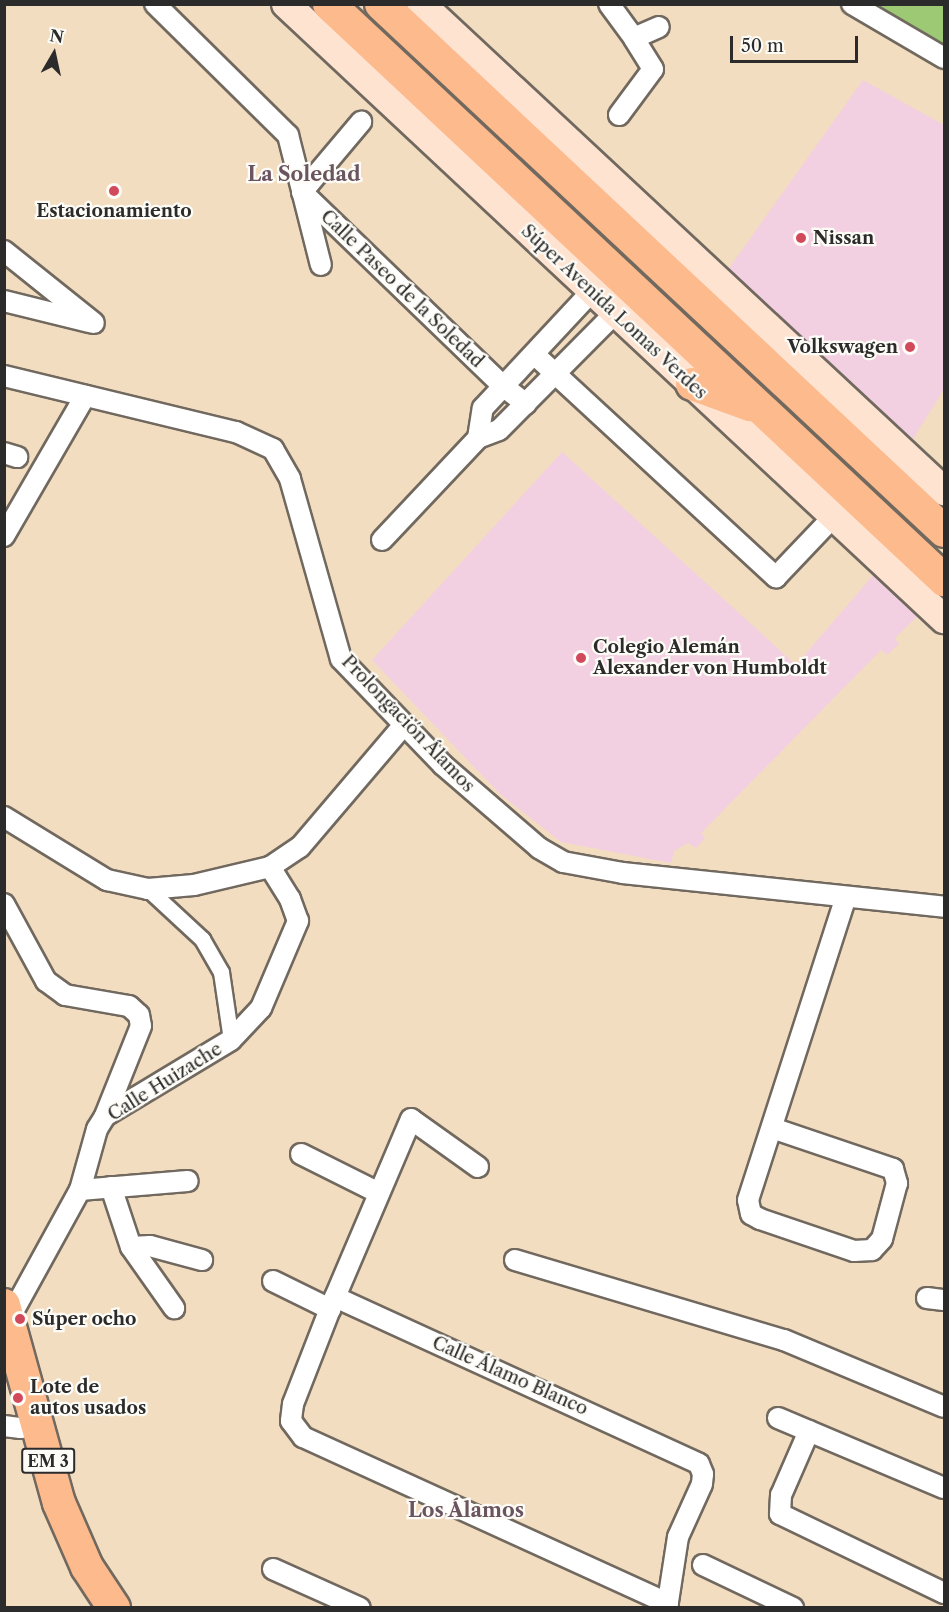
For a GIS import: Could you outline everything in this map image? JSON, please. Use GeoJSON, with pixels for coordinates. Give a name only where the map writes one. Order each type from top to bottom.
{"type":"FeatureCollection","features":[{"type":"Feature","properties":{"kind":"main road","name":"Súper Avenida Lomas Verdes"},"geometry":{"type":"LineString","coordinates":[[286,4],[591,292],[945,619]]}},
{"type":"Feature","properties":{"kind":"main road","name":"Súper Avenida Lomas Verdes"},"geometry":{"type":"LineString","coordinates":[[329,4],[945,580]]}},
{"type":"Feature","properties":{"kind":"main road"},"geometry":{"type":"LineString","coordinates":[[381,4],[945,531]]}},
{"type":"Feature","properties":{"kind":"main road"},"geometry":{"type":"LineString","coordinates":[[421,4],[700,267],[945,491]]}},
{"type":"Feature","properties":{"kind":"main road"},"geometry":{"type":"LineString","coordinates":[[700,267],[713,313]]}},
{"type":"Feature","properties":{"kind":"main road"},"geometry":{"type":"LineString","coordinates":[[692,384],[760,408]]}},
{"type":"Feature","properties":{"kind":"main road","name":"EM 3"},"geometry":{"type":"LineString","coordinates":[[7,1312],[59,1503],[87,1567],[114,1608]]}},
{"type":"Feature","properties":{"kind":"street"},"geometry":{"type":"LineString","coordinates":[[155,4],[288,135],[321,265]]}},
{"type":"Feature","properties":{"kind":"street"},"geometry":{"type":"LineString","coordinates":[[609,4],[653,69],[619,115]]}},
{"type":"Feature","properties":{"kind":"street"},"geometry":{"type":"LineString","coordinates":[[852,4],[945,58]]}},
{"type":"Feature","properties":{"kind":"street"},"geometry":{"type":"LineString","coordinates":[[634,38],[659,27]]}},
{"type":"Feature","properties":{"kind":"street"},"geometry":{"type":"LineString","coordinates":[[302,192],[361,122]]}},
{"type":"Feature","properties":{"kind":"street","name":"Calle Paseo de la Soledad"},"geometry":{"type":"LineString","coordinates":[[302,192],[503,386],[526,404]]}},
{"type":"Feature","properties":{"kind":"street"},"geometry":{"type":"LineString","coordinates":[[4,251],[94,323],[4,301]]}},
{"type":"Feature","properties":{"kind":"street"},"geometry":{"type":"LineString","coordinates":[[478,438],[483,408],[535,355],[591,292]]}},
{"type":"Feature","properties":{"kind":"street"},"geometry":{"type":"LineString","coordinates":[[382,540],[478,438],[500,430],[615,313]]}},
{"type":"Feature","properties":{"kind":"street"},"geometry":{"type":"LineString","coordinates":[[535,355],[776,578],[834,516]]}},
{"type":"Feature","properties":{"kind":"street","name":"Prolongación Álamos"},"geometry":{"type":"LineString","coordinates":[[4,376],[236,432],[273,449],[290,479],[341,659],[404,725],[502,820],[563,862],[700,884],[945,907]]}},
{"type":"Feature","properties":{"kind":"street"},"geometry":{"type":"LineString","coordinates":[[4,536],[85,396]]}},
{"type":"Feature","properties":{"kind":"street"},"geometry":{"type":"LineString","coordinates":[[4,818],[108,880],[148,889],[194,885],[270,867],[300,847],[404,725]]}},
{"type":"Feature","properties":{"kind":"street","name":"Calle Huizache"},"geometry":{"type":"LineString","coordinates":[[7,1312],[80,1190],[97,1129],[105,1116],[231,1040],[261,1008],[298,921],[290,899],[270,867]]}},
{"type":"Feature","properties":{"kind":"street","name":"Calle Huizache"},"geometry":{"type":"LineString","coordinates":[[148,889],[202,939],[221,972],[231,1040]]}},
{"type":"Feature","properties":{"kind":"street"},"geometry":{"type":"LineString","coordinates":[[772,1128],[893,1169],[897,1183],[882,1239],[872,1250],[854,1251],[752,1214],[748,1200],[845,899]]}},
{"type":"Feature","properties":{"kind":"street"},"geometry":{"type":"LineString","coordinates":[[4,904],[46,981],[65,995],[129,1006],[139,1015],[141,1026],[105,1116]]}},
{"type":"Feature","properties":{"kind":"street"},"geometry":{"type":"LineString","coordinates":[[478,1167],[411,1119],[377,1192],[332,1303],[293,1404],[291,1421],[303,1437],[668,1605]]}},
{"type":"Feature","properties":{"kind":"street"},"geometry":{"type":"LineString","coordinates":[[301,1154],[377,1192]]}},
{"type":"Feature","properties":{"kind":"street"},"geometry":{"type":"LineString","coordinates":[[80,1190],[188,1181]]}},
{"type":"Feature","properties":{"kind":"street"},"geometry":{"type":"LineString","coordinates":[[111,1187],[131,1247],[174,1308]]}},
{"type":"Feature","properties":{"kind":"street"},"geometry":{"type":"LineString","coordinates":[[131,1247],[150,1246],[202,1260]]}},
{"type":"Feature","properties":{"kind":"street"},"geometry":{"type":"LineString","coordinates":[[515,1260],[784,1340],[945,1407]]}},
{"type":"Feature","properties":{"kind":"street","name":"Calle Álamo Blanco"},"geometry":{"type":"LineString","coordinates":[[273,1281],[332,1303],[686,1455],[699,1464],[703,1474],[678,1537],[668,1605]]}},
{"type":"Feature","properties":{"kind":"street"},"geometry":{"type":"LineString","coordinates":[[778,1418],[945,1488]]}},
{"type":"Feature","properties":{"kind":"street"},"geometry":{"type":"LineString","coordinates":[[4,1426],[21,1428],[37,1422]]}},
{"type":"Feature","properties":{"kind":"street"},"geometry":{"type":"LineString","coordinates":[[808,1431],[781,1495],[780,1514],[945,1593]]}},
{"type":"Feature","properties":{"kind":"street"},"geometry":{"type":"LineString","coordinates":[[703,1565],[793,1608]]}},
{"type":"Feature","properties":{"kind":"street"},"geometry":{"type":"LineString","coordinates":[[273,1569],[360,1608]]}},
{"type":"Feature","properties":{"kind":"shaded area","name":"Nissan"},"geometry":{"type":"Polygon","coordinates":[[[863,80],[944,125],[944,389],[906,450],[722,278],[863,80]]]}},
{"type":"Feature","properties":{"kind":"shaded area","name":"Colegio Alemán Alexander von Humboldt"},"geometry":{"type":"Polygon","coordinates":[[[562,452],[796,665],[881,566],[926,608],[895,638],[899,644],[887,655],[881,650],[701,833],[705,838],[696,848],[688,843],[674,851],[671,863],[561,842],[500,794],[372,660],[562,452]]]}},
{"type":"Feature","properties":{"kind":"green space"},"geometry":{"type":"Polygon","coordinates":[[[873,5],[944,5],[944,53],[880,12],[873,5]]]}},
{"type":"Feature","properties":{"kind":"place","name":"Estacionamiento"},"geometry":{"type":"Point","coordinates":[114,191]}},
{"type":"Feature","properties":{"kind":"place","name":"Nissan"},"geometry":{"type":"Point","coordinates":[801,238]}},
{"type":"Feature","properties":{"kind":"place","name":"Volkswagen"},"geometry":{"type":"Point","coordinates":[910,347]}},
{"type":"Feature","properties":{"kind":"place","name":"Colegio Alemán Alexander von Humboldt"},"geometry":{"type":"Point","coordinates":[581,658]}},
{"type":"Feature","properties":{"kind":"place","name":"Súper ocho"},"geometry":{"type":"Point","coordinates":[20,1319]}},
{"type":"Feature","properties":{"kind":"place","name":"Lote de autos usados"},"geometry":{"type":"Point","coordinates":[18,1398]}},
{"type":"Feature","properties":{"kind":"district","name":"La Soledad"},"geometry":{"type":"Point","coordinates":[304,174]}},
{"type":"Feature","properties":{"kind":"district","name":"Los Álamos"},"geometry":{"type":"Point","coordinates":[466,1510]}}]}
